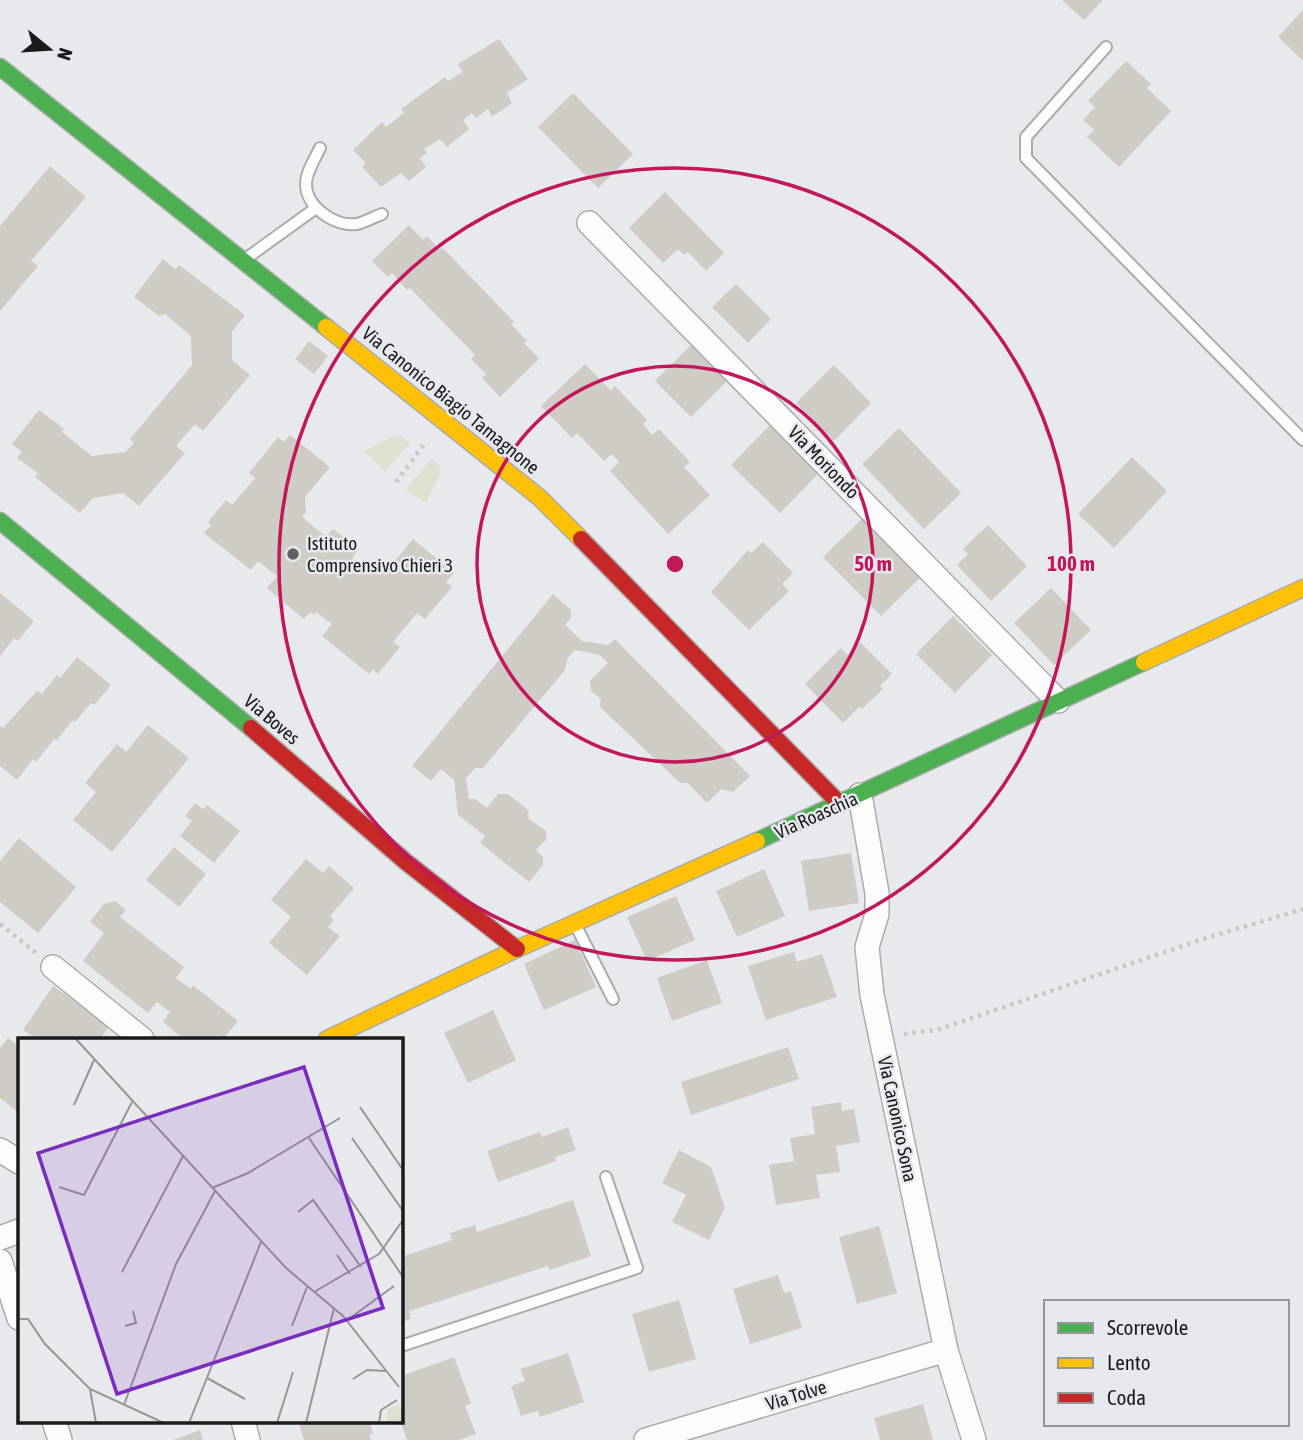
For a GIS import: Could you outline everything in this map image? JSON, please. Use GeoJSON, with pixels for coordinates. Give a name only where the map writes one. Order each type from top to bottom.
{"type":"FeatureCollection","features":[{"type":"Feature","properties":{"kind":"street","name":"Via Canonico Biagio Tamagnone"},"geometry":{"type":"LineString","coordinates":[[0,67],[540,498],[850,799]]}},
{"type":"Feature","properties":{"kind":"street","name":"Via Moriondo"},"geometry":{"type":"LineString","coordinates":[[589,223],[1058,701]]}},
{"type":"Feature","properties":{"kind":"street","name":"Via Boves"},"geometry":{"type":"LineString","coordinates":[[0,521],[304,772],[406,862],[517,949]]}},
{"type":"Feature","properties":{"kind":"street","name":"Via Roaschia"},"geometry":{"type":"LineString","coordinates":[[329,1038],[1303,588]]}},
{"type":"Feature","properties":{"kind":"street","name":"Via Canonico Sona"},"geometry":{"type":"LineString","coordinates":[[850,799],[877,893],[877,914],[867,947],[880,1038],[946,1350],[974,1440]]}},
{"type":"Feature","properties":{"kind":"street"},"geometry":{"type":"LineString","coordinates":[[53,967],[141,1038]]}},
{"type":"Feature","properties":{"kind":"street"},"geometry":{"type":"LineString","coordinates":[[0,1150],[18,1161]]}},
{"type":"Feature","properties":{"kind":"street"},"geometry":{"type":"LineString","coordinates":[[0,1238],[18,1231]]}},
{"type":"Feature","properties":{"kind":"street"},"geometry":{"type":"LineString","coordinates":[[0,1261],[18,1315]]}},
{"type":"Feature","properties":{"kind":"street","name":"Via Tolve"},"geometry":{"type":"LineString","coordinates":[[646,1440],[946,1350]]}},
{"type":"Feature","properties":{"kind":"street"},"geometry":{"type":"LineString","coordinates":[[54,1422],[60,1440]]}},
{"type":"Feature","properties":{"kind":"street"},"geometry":{"type":"LineString","coordinates":[[243,1422],[248,1440]]}},
{"type":"Feature","properties":{"kind":"lane"},"geometry":{"type":"LineString","coordinates":[[1105,47],[1026,137],[1026,158],[1303,440]]}},
{"type":"Feature","properties":{"kind":"lane"},"geometry":{"type":"LineString","coordinates":[[320,148],[306,182],[307,195],[316,208],[345,223],[357,224],[383,214]]}},
{"type":"Feature","properties":{"kind":"lane"},"geometry":{"type":"LineString","coordinates":[[243,261],[316,208]]}},
{"type":"Feature","properties":{"kind":"lane"},"geometry":{"type":"LineString","coordinates":[[574,923],[613,999]]}},
{"type":"Feature","properties":{"kind":"lane"},"geometry":{"type":"LineString","coordinates":[[402,1346],[636,1268],[606,1177]]}},
{"type":"Feature","properties":{"kind":"path"},"geometry":{"type":"LineString","coordinates":[[396,482],[443,420]]}},
{"type":"Feature","properties":{"kind":"path"},"geometry":{"type":"LineString","coordinates":[[880,1038],[937,1030],[1203,939],[1303,909]]}},
{"type":"Feature","properties":{"kind":"path"},"geometry":{"type":"LineString","coordinates":[[0,924],[53,967]]}},
{"type":"Feature","properties":{"kind":"green space"},"geometry":{"type":"Polygon","coordinates":[[[395,435],[410,442],[385,472],[364,451],[395,435]]]}},
{"type":"Feature","properties":{"kind":"green space"},"geometry":{"type":"Polygon","coordinates":[[[431,459],[439,465],[441,472],[426,503],[406,490],[431,459]]]}},
{"type":"Feature","properties":{"kind":"building"},"geometry":{"type":"Polygon","coordinates":[[[1062,0],[1103,0],[1084,20],[1062,0]]]}},
{"type":"Feature","properties":{"kind":"building"},"geometry":{"type":"Polygon","coordinates":[[[1303,10],[1303,61],[1278,37],[1303,10]]]}},
{"type":"Feature","properties":{"kind":"building"},"geometry":{"type":"Polygon","coordinates":[[[499,39],[528,79],[507,93],[512,103],[492,117],[488,109],[476,118],[472,113],[463,120],[469,129],[447,147],[440,139],[424,149],[427,153],[420,158],[426,167],[409,181],[401,173],[381,187],[362,167],[366,163],[353,150],[382,122],[386,127],[404,113],[401,109],[445,77],[448,81],[463,72],[458,64],[499,39]]]}},
{"type":"Feature","properties":{"kind":"building"},"geometry":{"type":"Polygon","coordinates":[[[1126,61],[1151,84],[1147,88],[1171,111],[1119,167],[1087,137],[1094,130],[1083,120],[1095,107],[1088,101],[1126,61]]]}},
{"type":"Feature","properties":{"kind":"building"},"geometry":{"type":"Polygon","coordinates":[[[573,93],[633,154],[598,188],[538,127],[573,93]]]}},
{"type":"Feature","properties":{"kind":"building"},"geometry":{"type":"Polygon","coordinates":[[[50,166],[86,197],[31,261],[38,266],[0,311],[0,226],[50,166]]]}},
{"type":"Feature","properties":{"kind":"building"},"geometry":{"type":"Polygon","coordinates":[[[665,192],[724,253],[706,271],[688,252],[684,255],[678,249],[663,263],[629,228],[665,192]]]}},
{"type":"Feature","properties":{"kind":"building"},"geometry":{"type":"Polygon","coordinates":[[[409,225],[423,240],[427,236],[440,250],[442,247],[514,322],[511,324],[539,359],[500,397],[482,378],[486,374],[471,359],[475,355],[410,288],[407,290],[392,273],[388,277],[372,261],[409,225]]]}},
{"type":"Feature","properties":{"kind":"building"},"geometry":{"type":"Polygon","coordinates":[[[163,259],[175,269],[179,265],[245,315],[232,332],[232,360],[250,375],[203,431],[195,424],[176,446],[185,453],[139,506],[123,493],[93,498],[80,513],[35,477],[38,473],[17,458],[22,452],[12,444],[39,410],[92,456],[125,452],[134,443],[130,439],[192,365],[191,336],[165,314],[159,316],[134,297],[163,259]]]}},
{"type":"Feature","properties":{"kind":"building"},"geometry":{"type":"Polygon","coordinates":[[[736,284],[771,319],[748,343],[712,307],[736,284]]]}},
{"type":"Feature","properties":{"kind":"building"},"geometry":{"type":"Polygon","coordinates":[[[309,341],[328,356],[314,374],[295,359],[309,341]]]}},
{"type":"Feature","properties":{"kind":"building"},"geometry":{"type":"Polygon","coordinates":[[[693,343],[728,380],[691,417],[655,381],[693,343]]]}},
{"type":"Feature","properties":{"kind":"building"},"geometry":{"type":"Polygon","coordinates":[[[585,364],[611,391],[615,386],[647,420],[643,424],[652,435],[659,429],[690,462],[684,467],[710,495],[668,534],[610,471],[619,462],[612,454],[604,461],[577,433],[572,438],[541,406],[585,364]]]}},
{"type":"Feature","properties":{"kind":"building"},"geometry":{"type":"Polygon","coordinates":[[[834,365],[871,403],[834,441],[796,403],[834,365]]]}},
{"type":"Feature","properties":{"kind":"building"},"geometry":{"type":"Polygon","coordinates":[[[770,425],[818,474],[780,513],[731,465],[770,425]]]}},
{"type":"Feature","properties":{"kind":"building"},"geometry":{"type":"Polygon","coordinates":[[[899,428],[961,493],[924,529],[862,464],[899,428]]]}},
{"type":"Feature","properties":{"kind":"building","name":"Istituto Comprensivo Chieri 3"},"geometry":{"type":"Polygon","coordinates":[[[290,435],[330,467],[305,497],[306,512],[302,517],[326,537],[333,529],[359,549],[352,558],[372,574],[376,568],[390,567],[413,539],[454,573],[446,582],[452,587],[425,619],[417,613],[393,642],[400,647],[378,674],[373,669],[369,674],[322,636],[332,624],[316,612],[314,615],[310,612],[304,619],[267,588],[277,576],[258,561],[251,570],[204,533],[211,525],[208,522],[226,500],[232,505],[255,478],[249,473],[278,437],[284,442],[290,435]]]}},
{"type":"Feature","properties":{"kind":"building"},"geometry":{"type":"Polygon","coordinates":[[[1132,457],[1167,491],[1114,548],[1078,514],[1132,457]]]}},
{"type":"Feature","properties":{"kind":"building"},"geometry":{"type":"Polygon","coordinates":[[[863,518],[921,577],[881,616],[823,557],[863,518]]]}},
{"type":"Feature","properties":{"kind":"building"},"geometry":{"type":"Polygon","coordinates":[[[988,525],[1027,566],[991,601],[957,565],[968,554],[963,549],[988,525]]]}},
{"type":"Feature","properties":{"kind":"building"},"geometry":{"type":"Polygon","coordinates":[[[763,542],[793,573],[782,584],[789,591],[749,630],[711,592],[748,550],[751,553],[763,542]]]}},
{"type":"Feature","properties":{"kind":"building"},"geometry":{"type":"Polygon","coordinates":[[[1051,588],[1091,630],[1054,665],[1014,623],[1051,588]]]}},
{"type":"Feature","properties":{"kind":"building"},"geometry":{"type":"Polygon","coordinates":[[[0,593],[34,621],[18,641],[14,638],[0,656],[0,593]]]}},
{"type":"Feature","properties":{"kind":"building"},"geometry":{"type":"Polygon","coordinates":[[[553,594],[571,610],[571,618],[565,625],[582,641],[608,645],[615,639],[750,776],[733,792],[721,789],[707,803],[688,783],[680,783],[600,707],[601,699],[591,691],[590,681],[608,663],[600,655],[575,650],[567,659],[565,670],[483,768],[475,768],[466,778],[469,799],[475,799],[487,808],[498,794],[508,794],[528,810],[529,819],[546,831],[547,838],[536,850],[543,857],[543,865],[529,882],[480,843],[485,836],[458,815],[454,780],[441,769],[431,781],[412,766],[553,594]]]}},
{"type":"Feature","properties":{"kind":"building"},"geometry":{"type":"Polygon","coordinates":[[[953,616],[992,655],[955,693],[916,654],[953,616]]]}},
{"type":"Feature","properties":{"kind":"building"},"geometry":{"type":"Polygon","coordinates":[[[860,642],[892,674],[880,686],[883,689],[843,723],[805,684],[841,648],[847,655],[860,642]]]}},
{"type":"Feature","properties":{"kind":"building"},"geometry":{"type":"Polygon","coordinates":[[[77,657],[111,685],[94,705],[91,703],[75,722],[73,720],[56,741],[54,739],[36,762],[33,759],[17,780],[0,766],[0,726],[3,728],[37,691],[42,694],[57,675],[60,678],[77,657]]]}},
{"type":"Feature","properties":{"kind":"building"},"geometry":{"type":"Polygon","coordinates":[[[148,725],[189,758],[112,852],[73,820],[96,792],[85,783],[117,744],[126,752],[148,725]]]}},
{"type":"Feature","properties":{"kind":"building"},"geometry":{"type":"Polygon","coordinates":[[[195,803],[203,809],[207,805],[240,831],[214,863],[180,836],[192,821],[185,816],[195,803]]]}},
{"type":"Feature","properties":{"kind":"building"},"geometry":{"type":"Polygon","coordinates":[[[19,838],[76,887],[38,933],[0,902],[0,861],[19,838]]]}},
{"type":"Feature","properties":{"kind":"building"},"geometry":{"type":"Polygon","coordinates":[[[174,847],[206,874],[179,907],[146,880],[174,847]]]}},
{"type":"Feature","properties":{"kind":"building"},"geometry":{"type":"Polygon","coordinates":[[[851,853],[859,903],[809,911],[801,861],[851,853]]]}},
{"type":"Feature","properties":{"kind":"building"},"geometry":{"type":"Polygon","coordinates":[[[306,859],[323,873],[329,866],[354,888],[330,916],[334,920],[328,927],[340,936],[307,975],[269,943],[291,917],[271,900],[306,859]]]}},
{"type":"Feature","properties":{"kind":"building"},"geometry":{"type":"Polygon","coordinates":[[[764,869],[785,916],[737,937],[716,891],[764,869]]]}},
{"type":"Feature","properties":{"kind":"building"},"geometry":{"type":"Polygon","coordinates":[[[676,896],[695,940],[647,961],[627,917],[676,896]]]}},
{"type":"Feature","properties":{"kind":"building"},"geometry":{"type":"Polygon","coordinates":[[[115,901],[126,910],[120,917],[184,967],[176,978],[191,989],[193,985],[238,1021],[224,1038],[216,1035],[214,1038],[180,1038],[163,1022],[170,1012],[157,1002],[148,1013],[83,961],[104,933],[90,922],[104,904],[115,901]]]}},
{"type":"Feature","properties":{"kind":"building"},"geometry":{"type":"Polygon","coordinates":[[[575,940],[596,987],[544,1010],[524,964],[575,940]]]}},
{"type":"Feature","properties":{"kind":"building"},"geometry":{"type":"Polygon","coordinates":[[[794,952],[797,962],[822,954],[837,997],[766,1020],[748,966],[794,952]]]}},
{"type":"Feature","properties":{"kind":"building"},"geometry":{"type":"Polygon","coordinates":[[[707,960],[722,1003],[672,1021],[657,978],[707,960]]]}},
{"type":"Feature","properties":{"kind":"building"},"geometry":{"type":"Polygon","coordinates":[[[53,986],[110,1025],[101,1038],[35,1038],[23,1030],[53,986]]]}},
{"type":"Feature","properties":{"kind":"building"},"geometry":{"type":"Polygon","coordinates":[[[493,1010],[516,1060],[468,1083],[444,1033],[493,1010]]]}},
{"type":"Feature","properties":{"kind":"building"},"geometry":{"type":"Polygon","coordinates":[[[8,1038],[18,1045],[18,1112],[0,1098],[0,1048],[8,1038]]]}},
{"type":"Feature","properties":{"kind":"building"},"geometry":{"type":"Polygon","coordinates":[[[788,1047],[799,1079],[691,1115],[681,1082],[788,1047]]]}},
{"type":"Feature","properties":{"kind":"building"},"geometry":{"type":"Polygon","coordinates":[[[841,1102],[842,1111],[854,1109],[860,1142],[836,1146],[840,1172],[816,1175],[820,1198],[776,1205],[769,1165],[794,1161],[790,1138],[815,1134],[811,1107],[841,1102]]]}},
{"type":"Feature","properties":{"kind":"building"},"geometry":{"type":"Polygon","coordinates":[[[568,1127],[576,1150],[555,1157],[556,1161],[498,1182],[487,1151],[540,1132],[542,1137],[568,1127]]]}},
{"type":"Feature","properties":{"kind":"building"},"geometry":{"type":"Polygon","coordinates":[[[679,1150],[711,1167],[725,1208],[709,1240],[672,1222],[686,1195],[662,1183],[679,1150]]]}},
{"type":"Feature","properties":{"kind":"building"},"geometry":{"type":"Polygon","coordinates":[[[573,1200],[591,1256],[549,1270],[548,1266],[409,1311],[411,1319],[402,1322],[402,1257],[452,1240],[450,1233],[475,1225],[477,1232],[573,1200]]]}},
{"type":"Feature","properties":{"kind":"building"},"geometry":{"type":"Polygon","coordinates":[[[879,1226],[897,1293],[857,1304],[839,1237],[879,1226]]]}},
{"type":"Feature","properties":{"kind":"building"},"geometry":{"type":"Polygon","coordinates":[[[778,1275],[784,1293],[791,1291],[802,1328],[750,1344],[733,1289],[778,1275]]]}},
{"type":"Feature","properties":{"kind":"building"},"geometry":{"type":"Polygon","coordinates":[[[679,1300],[696,1359],[649,1372],[632,1314],[679,1300]]]}},
{"type":"Feature","properties":{"kind":"building"},"geometry":{"type":"Polygon","coordinates":[[[568,1353],[584,1402],[540,1417],[538,1411],[521,1416],[511,1386],[525,1381],[520,1369],[568,1353]]]}},
{"type":"Feature","properties":{"kind":"building"},"geometry":{"type":"Polygon","coordinates":[[[454,1357],[471,1403],[465,1406],[476,1434],[459,1440],[407,1440],[400,1422],[405,1417],[402,1410],[402,1376],[454,1357]]]}},
{"type":"Feature","properties":{"kind":"building"},"geometry":{"type":"Polygon","coordinates":[[[923,1404],[933,1440],[880,1440],[874,1418],[923,1404]]]}},
{"type":"Feature","properties":{"kind":"building"},"geometry":{"type":"Polygon","coordinates":[[[298,1422],[369,1422],[373,1433],[369,1435],[371,1440],[304,1440],[298,1422]]]}},
{"type":"Feature","properties":{"kind":"building"},"geometry":{"type":"Polygon","coordinates":[[[200,1430],[203,1440],[174,1440],[200,1430]]]}},
{"type":"Feature","properties":{"kind":"traffic: fast"},"geometry":{"type":"LineString","coordinates":[[0,67],[326,327]]}},
{"type":"Feature","properties":{"kind":"traffic: fast"},"geometry":{"type":"LineString","coordinates":[[0,521],[251,728]]}},
{"type":"Feature","properties":{"kind":"traffic: fast"},"geometry":{"type":"LineString","coordinates":[[757,841],[1144,662]]}},
{"type":"Feature","properties":{"kind":"traffic: slow"},"geometry":{"type":"LineString","coordinates":[[326,327],[540,498],[581,539]]}},
{"type":"Feature","properties":{"kind":"traffic: slow"},"geometry":{"type":"LineString","coordinates":[[1144,662],[1303,588]]}},
{"type":"Feature","properties":{"kind":"traffic: slow"},"geometry":{"type":"LineString","coordinates":[[329,1038],[517,949],[757,841]]}},
{"type":"Feature","properties":{"kind":"traffic: jam"},"geometry":{"type":"LineString","coordinates":[[581,539],[840,804]]}},
{"type":"Feature","properties":{"kind":"traffic: jam"},"geometry":{"type":"LineString","coordinates":[[251,728],[406,862],[517,949]]}},
{"type":"Feature","properties":{"kind":"place","name":"Istituto Comprensivo Chieri 3"},"geometry":{"type":"Point","coordinates":[293,554]}}]}
